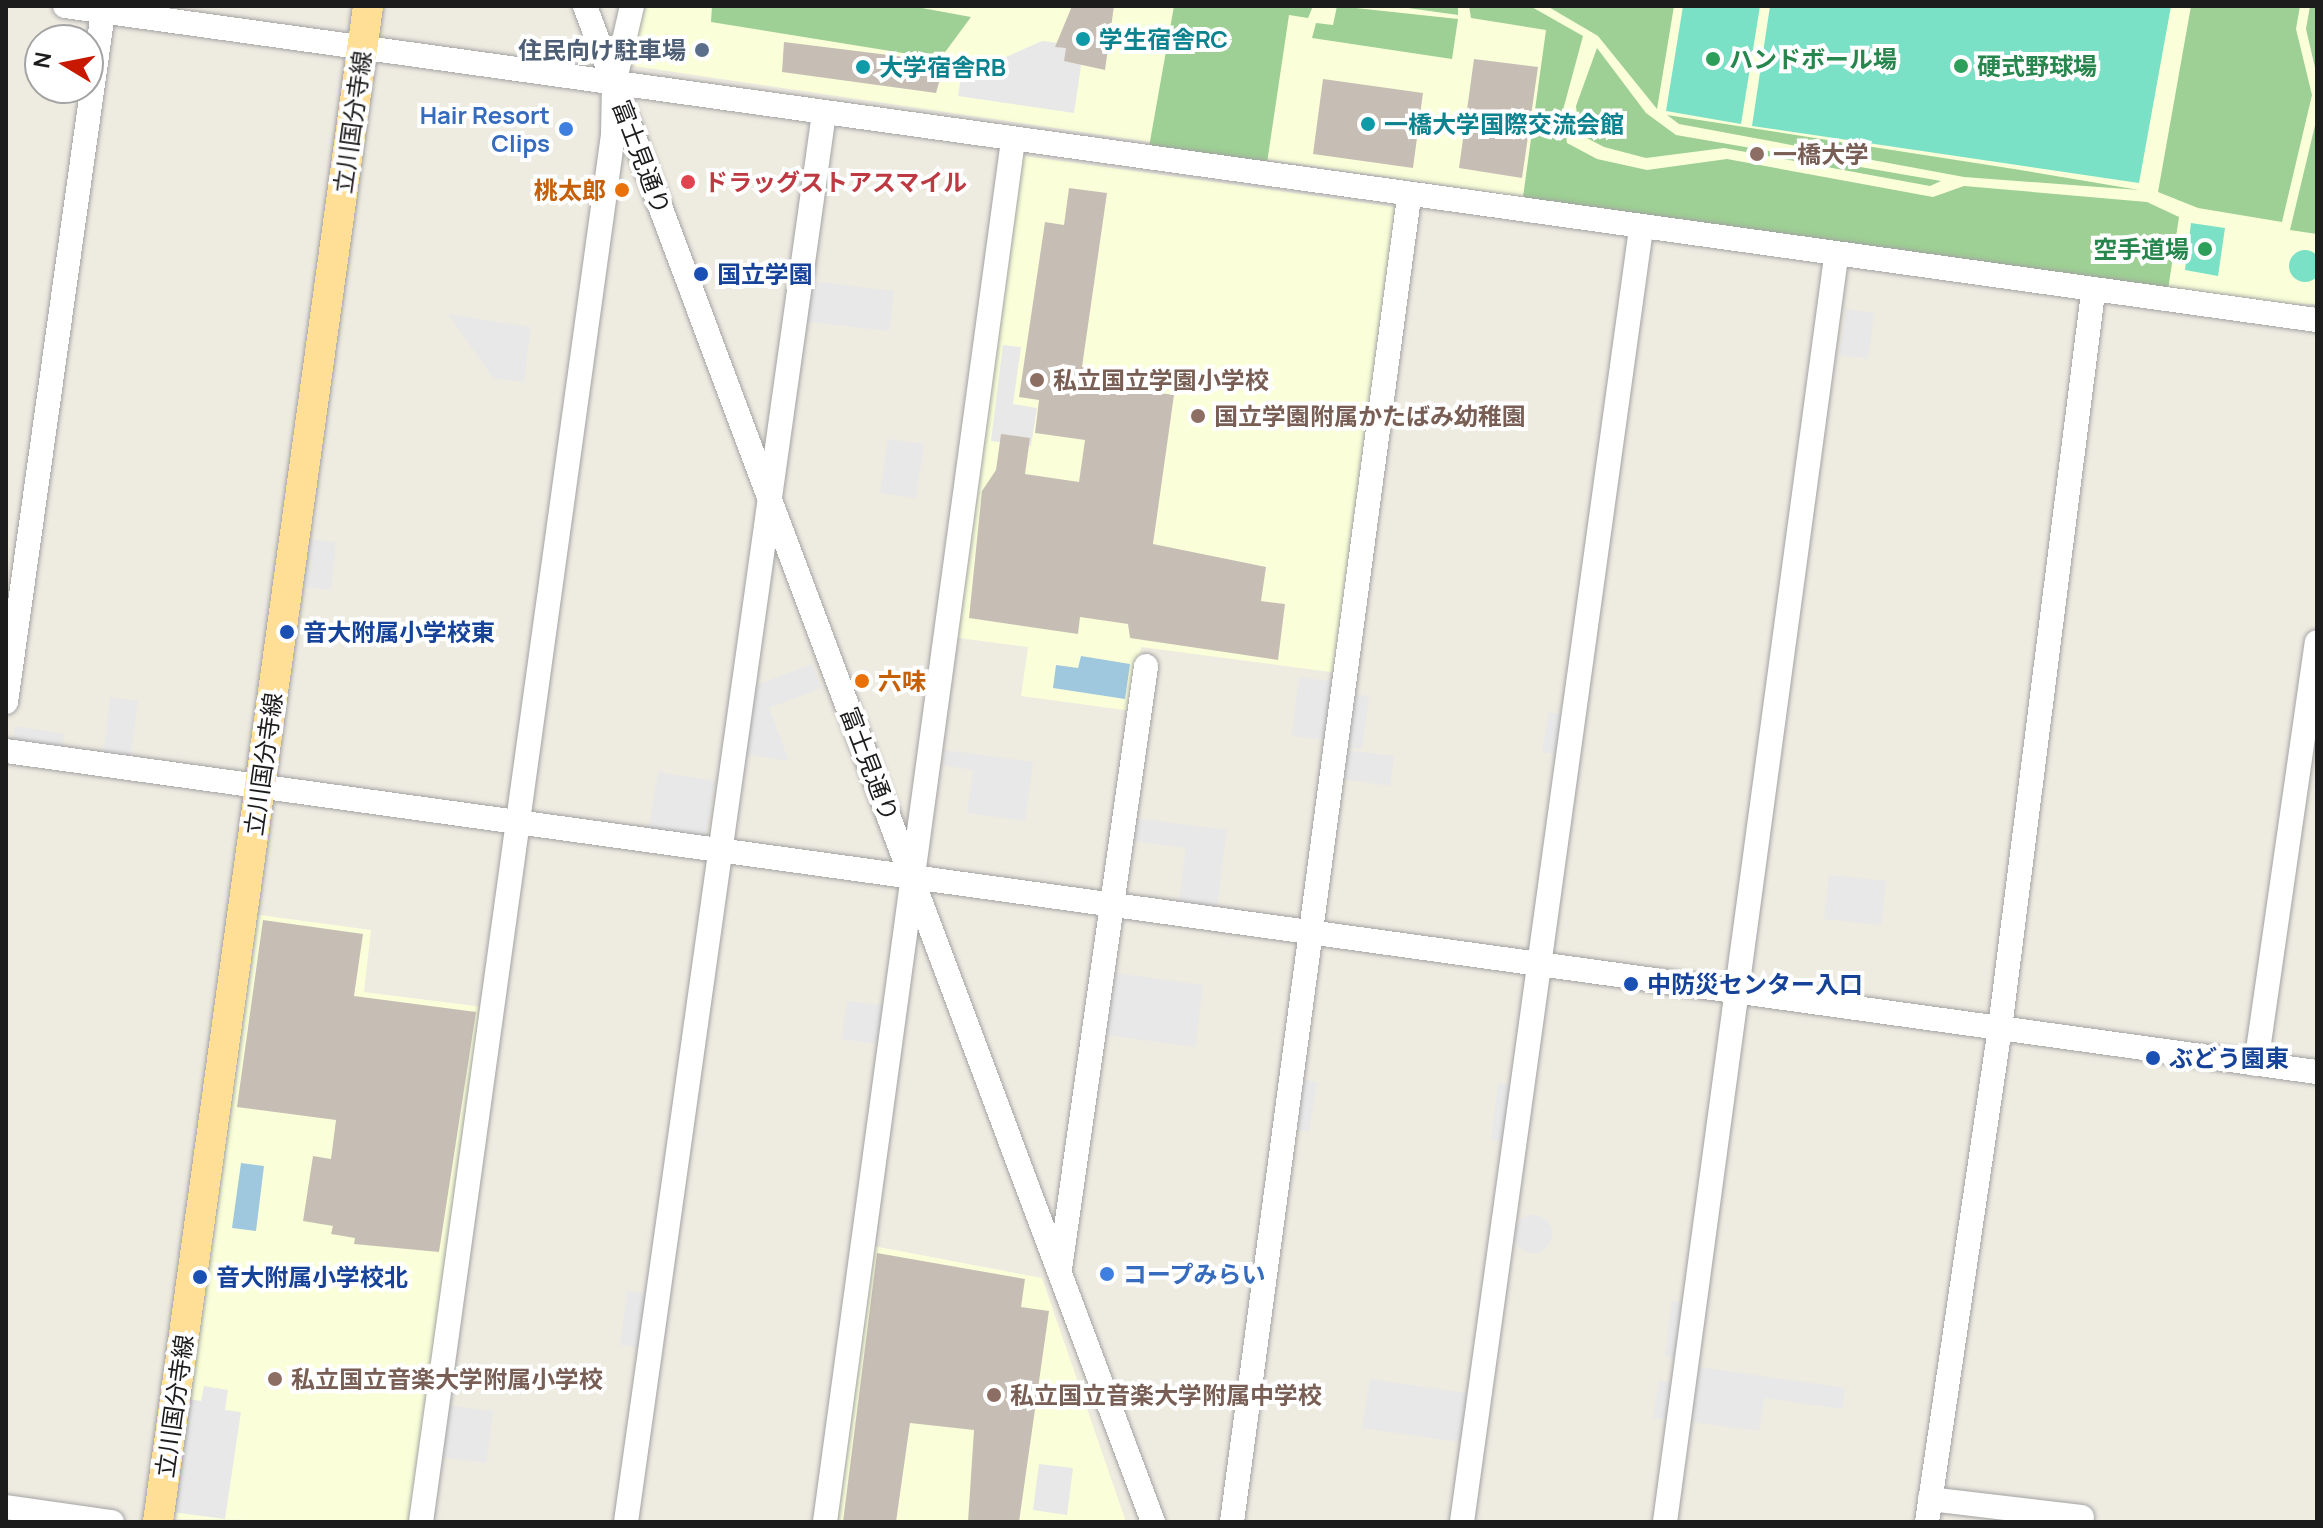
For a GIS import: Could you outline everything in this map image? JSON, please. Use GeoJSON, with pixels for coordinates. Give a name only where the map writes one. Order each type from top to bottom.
{"type":"FeatureCollection","features":[{"type":"Feature","properties":{"kind":"main road","name":"立川国分寺線"},"geometry":{"type":"LineString","coordinates":[[158,1522],[368,6]]}},
{"type":"Feature","properties":{"kind":"street"},"geometry":{"type":"LineString","coordinates":[[65,6],[104,9],[2093,293],[2317,320]]}},
{"type":"Feature","properties":{"kind":"street","name":"富士見通り"},"geometry":{"type":"LineString","coordinates":[[585,6],[1153,1522]]}},
{"type":"Feature","properties":{"kind":"street"},"geometry":{"type":"LineString","coordinates":[[421,1522],[613,135],[614,84],[632,6]]}},
{"type":"Feature","properties":{"kind":"street"},"geometry":{"type":"LineString","coordinates":[[6,702],[8,667],[104,9]]}},
{"type":"Feature","properties":{"kind":"street"},"geometry":{"type":"LineString","coordinates":[[626,1522],[717,850],[824,114]]}},
{"type":"Feature","properties":{"kind":"street"},"geometry":{"type":"LineString","coordinates":[[825,1522],[1013,140]]}},
{"type":"Feature","properties":{"kind":"street"},"geometry":{"type":"LineString","coordinates":[[1232,1522],[1409,197]]}},
{"type":"Feature","properties":{"kind":"street"},"geometry":{"type":"LineString","coordinates":[[1462,1522],[1641,229]]}},
{"type":"Feature","properties":{"kind":"street"},"geometry":{"type":"LineString","coordinates":[[1665,1522],[1836,257]]}},
{"type":"Feature","properties":{"kind":"street"},"geometry":{"type":"LineString","coordinates":[[2082,1517],[1928,1511],[2000,1028],[2093,293]]}},
{"type":"Feature","properties":{"kind":"street"},"geometry":{"type":"LineString","coordinates":[[2256,1064],[2317,642]]}},
{"type":"Feature","properties":{"kind":"street"},"geometry":{"type":"LineString","coordinates":[[1060,1273],[1146,666]]}},
{"type":"Feature","properties":{"kind":"street"},"geometry":{"type":"LineString","coordinates":[[6,751],[2317,1072]]}},
{"type":"Feature","properties":{"kind":"street"},"geometry":{"type":"LineString","coordinates":[[6,1507],[112,1522]]}},
{"type":"Feature","properties":{"kind":"shaded area","name":"一橋大学"},"geometry":{"type":"Polygon","coordinates":[[[636,6],[2317,6],[2317,304],[2166,303],[1523,197],[627,65],[636,6]]]}},
{"type":"Feature","properties":{"kind":"shaded area"},"geometry":{"type":"Polygon","coordinates":[[[1042,41],[1084,46],[1074,113],[958,96],[961,77],[1042,41]]]}},
{"type":"Feature","properties":{"kind":"shaded area"},"geometry":{"type":"Polygon","coordinates":[[[1017,155],[1402,208],[1338,673],[1141,647],[1132,711],[1021,696],[1028,647],[951,637],[1017,155]]]}},
{"type":"Feature","properties":{"kind":"shaded area"},"geometry":{"type":"Polygon","coordinates":[[[805,280],[894,291],[889,331],[800,321],[805,280]]]}},
{"type":"Feature","properties":{"kind":"shaded area"},"geometry":{"type":"Polygon","coordinates":[[[1846,309],[1874,313],[1868,359],[1839,355],[1846,309]]]}},
{"type":"Feature","properties":{"kind":"shaded area"},"geometry":{"type":"Polygon","coordinates":[[[448,314],[531,327],[524,382],[493,378],[448,314]]]}},
{"type":"Feature","properties":{"kind":"shaded area"},"geometry":{"type":"Polygon","coordinates":[[[1003,345],[1021,347],[1013,404],[1037,408],[1031,446],[991,441],[1003,345]]]}},
{"type":"Feature","properties":{"kind":"shaded area"},"geometry":{"type":"Polygon","coordinates":[[[888,439],[924,444],[916,498],[880,493],[888,439]]]}},
{"type":"Feature","properties":{"kind":"shaded area"},"geometry":{"type":"Polygon","coordinates":[[[302,539],[336,542],[331,590],[297,586],[302,539]]]}},
{"type":"Feature","properties":{"kind":"shaded area"},"geometry":{"type":"Polygon","coordinates":[[[812,664],[821,688],[769,708],[789,761],[739,753],[750,688],[812,664]]]}},
{"type":"Feature","properties":{"kind":"shaded area"},"geometry":{"type":"Polygon","coordinates":[[[1299,677],[1335,682],[1327,740],[1292,736],[1299,677]]]}},
{"type":"Feature","properties":{"kind":"shaded area"},"geometry":{"type":"Polygon","coordinates":[[[1353,694],[1369,696],[1362,749],[1347,747],[1353,694]]]}},
{"type":"Feature","properties":{"kind":"shaded area"},"geometry":{"type":"Polygon","coordinates":[[[110,697],[138,701],[130,758],[103,755],[110,697]]]}},
{"type":"Feature","properties":{"kind":"shaded area"},"geometry":{"type":"Polygon","coordinates":[[[1549,712],[1563,715],[1557,755],[1542,752],[1549,712]]]}},
{"type":"Feature","properties":{"kind":"shaded area"},"geometry":{"type":"Polygon","coordinates":[[[15,726],[64,734],[62,751],[13,743],[15,726]]]}},
{"type":"Feature","properties":{"kind":"shaded area"},"geometry":{"type":"Polygon","coordinates":[[[945,750],[1033,762],[1025,821],[967,813],[973,770],[943,765],[945,750]]]}},
{"type":"Feature","properties":{"kind":"shaded area"},"geometry":{"type":"Polygon","coordinates":[[[1346,750],[1394,756],[1390,786],[1342,779],[1346,750]]]}},
{"type":"Feature","properties":{"kind":"shaded area"},"geometry":{"type":"Polygon","coordinates":[[[658,772],[715,781],[705,841],[648,832],[658,772]]]}},
{"type":"Feature","properties":{"kind":"shaded area"},"geometry":{"type":"Polygon","coordinates":[[[1136,818],[1227,830],[1217,907],[1179,902],[1186,848],[1133,841],[1136,818]]]}},
{"type":"Feature","properties":{"kind":"shaded area"},"geometry":{"type":"Polygon","coordinates":[[[1829,875],[1886,881],[1881,925],[1824,919],[1829,875]]]}},
{"type":"Feature","properties":{"kind":"shaded area"},"geometry":{"type":"Polygon","coordinates":[[[252,914],[371,930],[364,992],[483,1007],[412,1522],[168,1519],[252,914]]]}},
{"type":"Feature","properties":{"kind":"shaded area"},"geometry":{"type":"Polygon","coordinates":[[[1116,973],[1203,985],[1195,1047],[1107,1035],[1116,973]]]}},
{"type":"Feature","properties":{"kind":"shaded area"},"geometry":{"type":"Polygon","coordinates":[[[847,1001],[889,1006],[883,1045],[842,1039],[847,1001]]]}},
{"type":"Feature","properties":{"kind":"shaded area"},"geometry":{"type":"Polygon","coordinates":[[[1300,1079],[1317,1082],[1309,1131],[1293,1129],[1300,1079]]]}},
{"type":"Feature","properties":{"kind":"shaded area"},"geometry":{"type":"Polygon","coordinates":[[[1498,1083],[1515,1086],[1508,1142],[1491,1140],[1498,1083]]]}},
{"type":"Feature","properties":{"kind":"shaded area"},"geometry":{"type":"Polygon","coordinates":[[[1533,1215],[1546,1221],[1552,1234],[1546,1247],[1533,1253],[1520,1247],[1514,1234],[1520,1221],[1533,1215]]]}},
{"type":"Feature","properties":{"kind":"shaded area"},"geometry":{"type":"Polygon","coordinates":[[[868,1245],[1042,1278],[1126,1522],[829,1522],[868,1245]]]}},
{"type":"Feature","properties":{"kind":"shaded area"},"geometry":{"type":"Polygon","coordinates":[[[627,1291],[646,1294],[638,1347],[620,1345],[627,1291]]]}},
{"type":"Feature","properties":{"kind":"shaded area"},"geometry":{"type":"Polygon","coordinates":[[[1672,1301],[1687,1303],[1680,1358],[1665,1356],[1672,1301]]]}},
{"type":"Feature","properties":{"kind":"shaded area"},"geometry":{"type":"Polygon","coordinates":[[[1699,1367],[1845,1388],[1842,1409],[1764,1398],[1759,1431],[1691,1422],[1699,1367]]]}},
{"type":"Feature","properties":{"kind":"shaded area"},"geometry":{"type":"Polygon","coordinates":[[[1370,1379],[1473,1394],[1466,1443],[1362,1428],[1370,1379]]]}},
{"type":"Feature","properties":{"kind":"shaded area"},"geometry":{"type":"Polygon","coordinates":[[[1659,1381],[1675,1383],[1670,1420],[1653,1418],[1659,1381]]]}},
{"type":"Feature","properties":{"kind":"shaded area"},"geometry":{"type":"Polygon","coordinates":[[[204,1386],[228,1390],[225,1410],[241,1412],[225,1519],[172,1512],[189,1399],[201,1401],[204,1386]]]}},
{"type":"Feature","properties":{"kind":"shaded area"},"geometry":{"type":"Polygon","coordinates":[[[447,1405],[493,1411],[486,1463],[441,1457],[447,1405]]]}},
{"type":"Feature","properties":{"kind":"shaded area"},"geometry":{"type":"Polygon","coordinates":[[[1039,1464],[1073,1468],[1067,1515],[1033,1510],[1039,1464]]]}},
{"type":"Feature","properties":{"kind":"green space"},"geometry":{"type":"Polygon","coordinates":[[[712,6],[911,6],[971,17],[940,59],[711,22],[712,6]]]}},
{"type":"Feature","properties":{"kind":"green space"},"geometry":{"type":"Polygon","coordinates":[[[1174,6],[1313,6],[1308,18],[1289,15],[1267,163],[1149,147],[1174,6]]]}},
{"type":"Feature","properties":{"kind":"green space"},"geometry":{"type":"Polygon","coordinates":[[[1337,6],[1458,19],[1452,59],[1312,38],[1316,23],[1333,25],[1337,6]]]}},
{"type":"Feature","properties":{"kind":"green space"},"geometry":{"type":"Polygon","coordinates":[[[1394,6],[1458,6],[1458,15],[1394,6]]]}},
{"type":"Feature","properties":{"kind":"green space"},"geometry":{"type":"Polygon","coordinates":[[[1469,6],[1530,6],[1583,36],[1563,110],[1567,143],[1597,159],[1647,170],[1727,159],[1933,197],[1964,186],[2147,202],[2179,217],[2166,303],[1523,197],[1546,30],[1471,18],[1469,6]]]}},
{"type":"Feature","properties":{"kind":"green space"},"geometry":{"type":"Polygon","coordinates":[[[1547,6],[1674,6],[1657,109],[1598,36],[1547,6]]]}},
{"type":"Feature","properties":{"kind":"green space","name":"ハンドボール場"},"geometry":{"type":"Polygon","coordinates":[[[1683,6],[1760,6],[1741,124],[1666,111],[1683,6]]]}},
{"type":"Feature","properties":{"kind":"green space","name":"硬式野球場"},"geometry":{"type":"Polygon","coordinates":[[[1770,6],[2171,6],[2139,183],[1752,126],[1770,6]]]}},
{"type":"Feature","properties":{"kind":"green space"},"geometry":{"type":"Polygon","coordinates":[[[2191,6],[2300,6],[2296,29],[2312,95],[2282,222],[2198,208],[2158,192],[2191,6]]]}},
{"type":"Feature","properties":{"kind":"green space"},"geometry":{"type":"Polygon","coordinates":[[[2310,6],[2317,6],[2317,76],[2306,29],[2310,6]]]}},
{"type":"Feature","properties":{"kind":"green space"},"geometry":{"type":"Polygon","coordinates":[[[1597,48],[1646,113],[1676,135],[1941,181],[1930,186],[1724,148],[1646,158],[1604,147],[1579,134],[1576,106],[1597,48]]]}},
{"type":"Feature","properties":{"kind":"green space"},"geometry":{"type":"Polygon","coordinates":[[[1667,115],[2139,190],[1964,177],[1679,124],[1667,115]]]}},
{"type":"Feature","properties":{"kind":"green space"},"geometry":{"type":"Polygon","coordinates":[[[2317,117],[2317,234],[2290,230],[2317,117]]]}},
{"type":"Feature","properties":{"kind":"green space","name":"空手道場"},"geometry":{"type":"Polygon","coordinates":[[[2191,223],[2225,228],[2218,276],[2185,270],[2191,223]]]}},
{"type":"Feature","properties":{"kind":"green space"},"geometry":{"type":"Polygon","coordinates":[[[2305,250],[2316,255],[2321,266],[2316,277],[2305,282],[2294,277],[2289,266],[2294,255],[2305,250]]]}},
{"type":"Feature","properties":{"kind":"water"},"geometry":{"type":"Polygon","coordinates":[[[1081,656],[1130,664],[1125,699],[1053,688],[1056,665],[1078,668],[1081,656]]]}},
{"type":"Feature","properties":{"kind":"water"},"geometry":{"type":"Polygon","coordinates":[[[241,1163],[264,1166],[256,1231],[232,1228],[241,1163]]]}},
{"type":"Feature","properties":{"kind":"building","name":"学生宿舎RC"},"geometry":{"type":"Polygon","coordinates":[[[1072,6],[1114,6],[1105,70],[1064,61],[1066,48],[1055,47],[1072,6]]]}},
{"type":"Feature","properties":{"kind":"building","name":"大学宿舎RB"},"geometry":{"type":"Polygon","coordinates":[[[784,42],[945,62],[936,93],[782,72],[784,42]]]}},
{"type":"Feature","properties":{"kind":"building","name":"一橋大学国際交流会館"},"geometry":{"type":"Polygon","coordinates":[[[1474,59],[1538,67],[1522,178],[1459,168],[1474,59]]]}},
{"type":"Feature","properties":{"kind":"building","name":"一橋大学国際交流会館"},"geometry":{"type":"Polygon","coordinates":[[[1323,79],[1423,93],[1413,168],[1313,154],[1323,79]]]}},
{"type":"Feature","properties":{"kind":"building"},"geometry":{"type":"Polygon","coordinates":[[[1069,188],[1107,193],[1082,367],[1148,377],[1146,391],[1174,395],[1153,544],[1266,567],[1261,601],[1285,604],[1278,660],[1130,638],[1128,624],[1080,617],[1078,634],[969,618],[982,491],[996,470],[1001,434],[1030,438],[1025,474],[1079,482],[1085,440],[1035,433],[1039,400],[1019,397],[1045,222],[1064,225],[1069,188]]]}},
{"type":"Feature","properties":{"kind":"building"},"geometry":{"type":"Polygon","coordinates":[[[263,920],[363,934],[354,996],[476,1012],[439,1252],[354,1244],[355,1238],[331,1234],[333,1226],[303,1221],[313,1156],[331,1159],[336,1120],[237,1107],[263,920]]]}},
{"type":"Feature","properties":{"kind":"building"},"geometry":{"type":"Polygon","coordinates":[[[877,1253],[1025,1279],[1021,1307],[1049,1311],[1019,1522],[968,1522],[974,1430],[910,1423],[896,1522],[843,1522],[877,1253]]]}},
{"type":"Feature","properties":{"kind":"place","name":"学生宿舎RC"},"geometry":{"type":"Point","coordinates":[1083,39]}},
{"type":"Feature","properties":{"kind":"place","name":"住民向け駐車場"},"geometry":{"type":"Point","coordinates":[702,50]}},
{"type":"Feature","properties":{"kind":"place","name":"ハンドボール場"},"geometry":{"type":"Point","coordinates":[1713,59]}},
{"type":"Feature","properties":{"kind":"place","name":"硬式野球場"},"geometry":{"type":"Point","coordinates":[1961,66]}},
{"type":"Feature","properties":{"kind":"place","name":"大学宿舎RB"},"geometry":{"type":"Point","coordinates":[863,67]}},
{"type":"Feature","properties":{"kind":"place","name":"一橋大学国際交流会館"},"geometry":{"type":"Point","coordinates":[1368,124]}},
{"type":"Feature","properties":{"kind":"place","name":"Hair Resort Clips"},"geometry":{"type":"Point","coordinates":[566,129]}},
{"type":"Feature","properties":{"kind":"place","name":"一橋大学"},"geometry":{"type":"Point","coordinates":[1757,154]}},
{"type":"Feature","properties":{"kind":"place","name":"ドラッグストアスマイル"},"geometry":{"type":"Point","coordinates":[688,182]}},
{"type":"Feature","properties":{"kind":"place","name":"桃太郎"},"geometry":{"type":"Point","coordinates":[622,190]}},
{"type":"Feature","properties":{"kind":"place","name":"空手道場"},"geometry":{"type":"Point","coordinates":[2205,249]}},
{"type":"Feature","properties":{"kind":"place","name":"国立学園"},"geometry":{"type":"Point","coordinates":[701,274]}},
{"type":"Feature","properties":{"kind":"place","name":"私立国立学園小学校"},"geometry":{"type":"Point","coordinates":[1037,380]}},
{"type":"Feature","properties":{"kind":"place","name":"国立学園附属かたばみ幼稚園"},"geometry":{"type":"Point","coordinates":[1198,416]}},
{"type":"Feature","properties":{"kind":"place","name":"音大附属小学校東"},"geometry":{"type":"Point","coordinates":[287,632]}},
{"type":"Feature","properties":{"kind":"place","name":"六味"},"geometry":{"type":"Point","coordinates":[862,681]}},
{"type":"Feature","properties":{"kind":"place","name":"中防災センター入口"},"geometry":{"type":"Point","coordinates":[1631,984]}},
{"type":"Feature","properties":{"kind":"place","name":"ぶどう園東"},"geometry":{"type":"Point","coordinates":[2153,1058]}},
{"type":"Feature","properties":{"kind":"place","name":"コープみらい"},"geometry":{"type":"Point","coordinates":[1107,1274]}},
{"type":"Feature","properties":{"kind":"place","name":"音大附属小学校北"},"geometry":{"type":"Point","coordinates":[200,1277]}},
{"type":"Feature","properties":{"kind":"place","name":"私立国立音楽大学附属小学校"},"geometry":{"type":"Point","coordinates":[275,1379]}},
{"type":"Feature","properties":{"kind":"place","name":"私立国立音楽大学附属中学校"},"geometry":{"type":"Point","coordinates":[994,1395]}}]}
